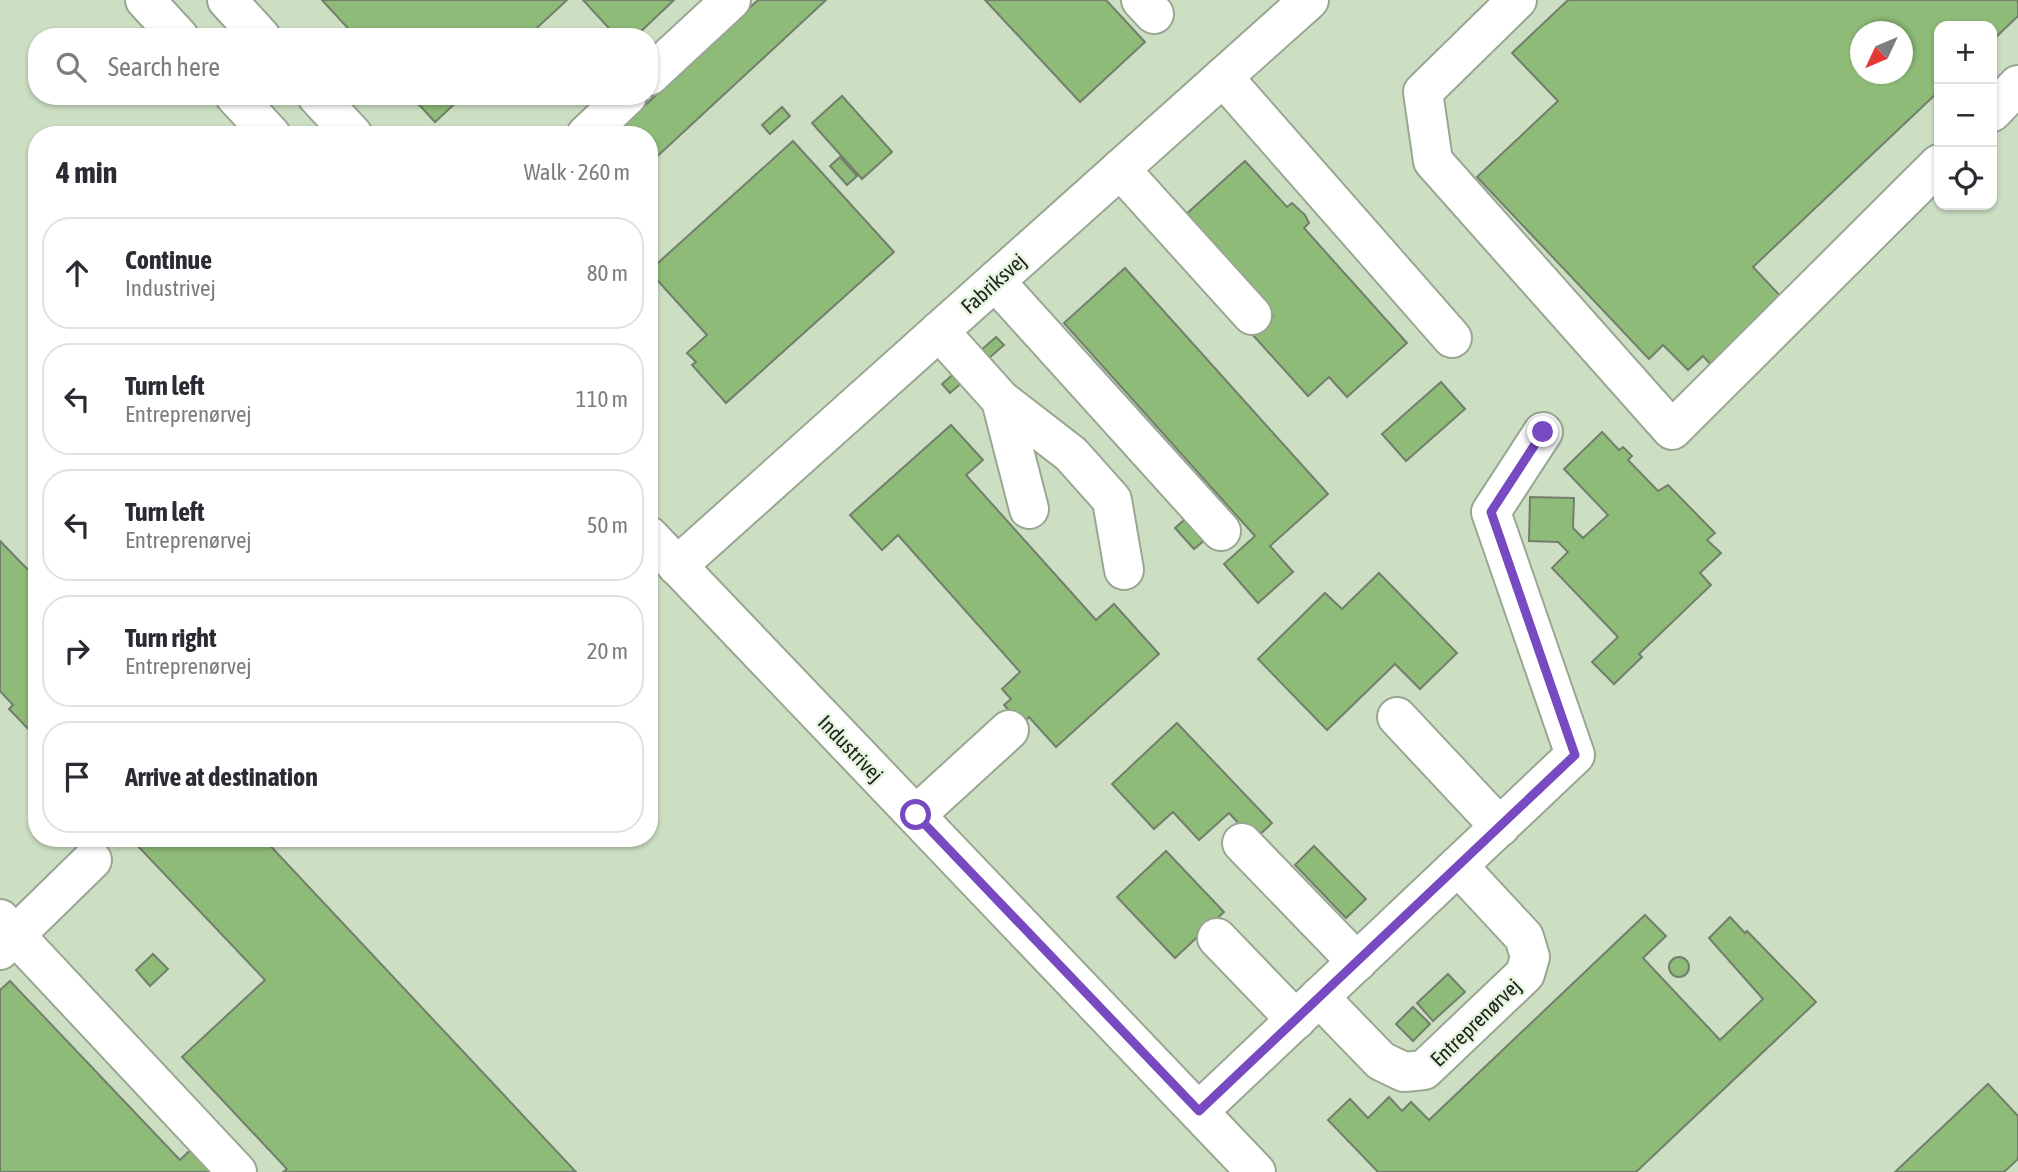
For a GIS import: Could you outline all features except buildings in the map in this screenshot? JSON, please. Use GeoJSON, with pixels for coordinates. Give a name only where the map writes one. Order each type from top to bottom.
{"type":"FeatureCollection","features":[{"type":"Feature","properties":{"kind":"street"},"geometry":{"type":"LineString","coordinates":[[145,0],[171,28]]}},
{"type":"Feature","properties":{"kind":"street"},"geometry":{"type":"LineString","coordinates":[[227,0],[253,28]]}},
{"type":"Feature","properties":{"kind":"street"},"geometry":{"type":"LineString","coordinates":[[658,68],[731,0]]}},
{"type":"Feature","properties":{"kind":"street","name":"Fabriksvej"},"geometry":{"type":"LineString","coordinates":[[677,566],[1308,0]]}},
{"type":"Feature","properties":{"kind":"street"},"geometry":{"type":"LineString","coordinates":[[1517,0],[1423,92],[1433,161],[1672,430],[1934,169]]}},
{"type":"Feature","properties":{"kind":"street"},"geometry":{"type":"LineString","coordinates":[[1223,77],[1452,338]]}},
{"type":"Feature","properties":{"kind":"street"},"geometry":{"type":"LineString","coordinates":[[1997,106],[2018,85]]}},
{"type":"Feature","properties":{"kind":"street"},"geometry":{"type":"LineString","coordinates":[[243,105],[263,126]]}},
{"type":"Feature","properties":{"kind":"street"},"geometry":{"type":"LineString","coordinates":[[325,105],[345,126]]}},
{"type":"Feature","properties":{"kind":"street"},"geometry":{"type":"LineString","coordinates":[[595,126],[618,105]]}},
{"type":"Feature","properties":{"kind":"street"},"geometry":{"type":"LineString","coordinates":[[1120,169],[1252,315]]}},
{"type":"Feature","properties":{"kind":"street"},"geometry":{"type":"LineString","coordinates":[[995,281],[1221,531]]}},
{"type":"Feature","properties":{"kind":"street"},"geometry":{"type":"LineString","coordinates":[[939,331],[1001,400],[1070,454],[1112,500],[1124,570]]}},
{"type":"Feature","properties":{"kind":"street"},"geometry":{"type":"LineString","coordinates":[[1001,400],[1029,509]]}},
{"type":"Feature","properties":{"kind":"street"},"geometry":{"type":"LineString","coordinates":[[1199,1111],[1575,755],[1491,512],[1543,432]]}},
{"type":"Feature","properties":{"kind":"street","name":"Industrivej"},"geometry":{"type":"LineString","coordinates":[[658,546],[1256,1172]]}},
{"type":"Feature","properties":{"kind":"street"},"geometry":{"type":"LineString","coordinates":[[1397,718],[1500,827]]}},
{"type":"Feature","properties":{"kind":"street"},"geometry":{"type":"LineString","coordinates":[[916,815],[1009,730]]}},
{"type":"Feature","properties":{"kind":"street"},"geometry":{"type":"LineString","coordinates":[[1242,843],[1357,962]]}},
{"type":"Feature","properties":{"kind":"street"},"geometry":{"type":"LineString","coordinates":[[92,860],[5,935],[237,1172]]}},
{"type":"Feature","properties":{"kind":"street","name":"Entreprenørvej"},"geometry":{"type":"LineString","coordinates":[[1217,938],[1308,1009],[1381,1061],[1404,1072],[1424,1070],[1525,974],[1530,957],[1524,937],[1458,866]]}},
{"type":"Feature","properties":{"kind":"shaded area"},"geometry":{"type":"Polygon","coordinates":[[[0,0],[2018,0],[2018,1172],[0,1172],[0,0]]]}},
{"type":"Feature","properties":{"kind":"route"},"geometry":{"type":"LineString","coordinates":[[916,815],[1199,1111],[1575,755],[1491,512],[1543,432]]}}]}
